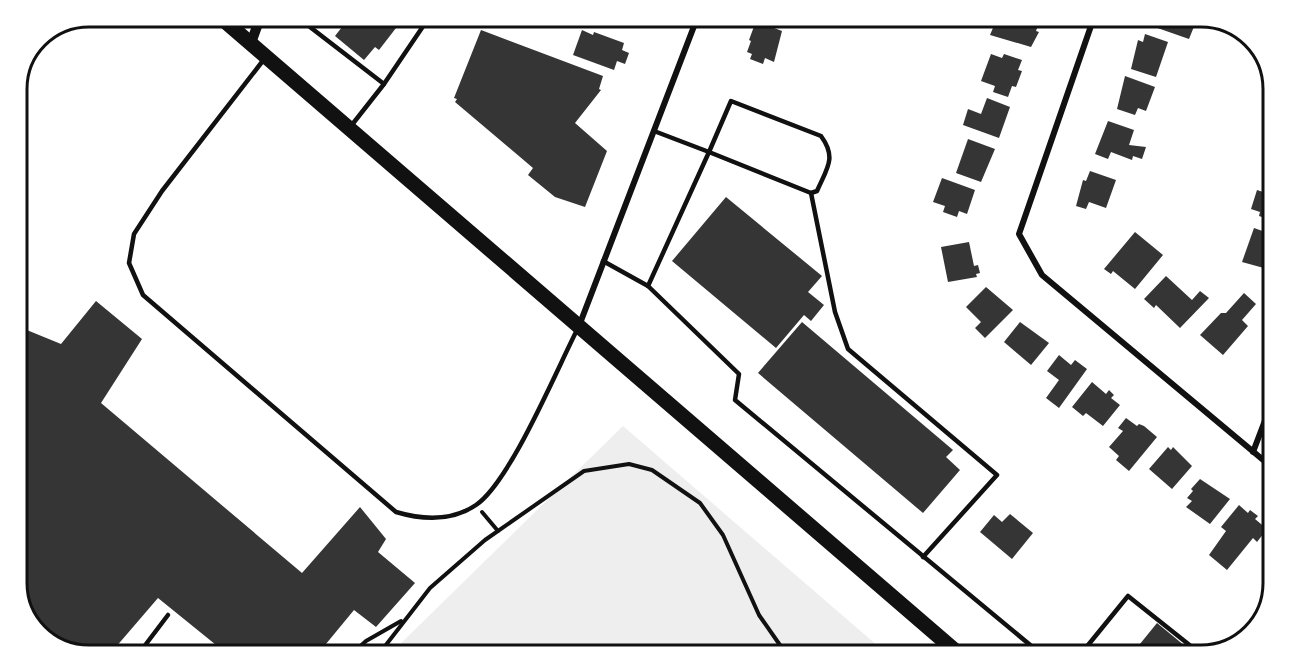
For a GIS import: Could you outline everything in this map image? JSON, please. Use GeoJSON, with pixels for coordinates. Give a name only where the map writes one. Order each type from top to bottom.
{"type":"FeatureCollection","features":[{"type":"Feature","properties":{"kind":"main road"},"geometry":{"type":"LineString","coordinates":[[232,27],[949,645]]}},
{"type":"Feature","properties":{"kind":"street"},"geometry":{"type":"LineString","coordinates":[[251,43],[257,27]]}},
{"type":"Feature","properties":{"kind":"street"},"geometry":{"type":"LineString","coordinates":[[578,327],[694,27]]}},
{"type":"Feature","properties":{"kind":"street"},"geometry":{"type":"LineString","coordinates":[[1091,27],[1018,234],[1042,275],[1263,460]]}},
{"type":"Feature","properties":{"kind":"street"},"geometry":{"type":"LineString","coordinates":[[1253,452],[1263,426]]}},
{"type":"Feature","properties":{"kind":"lane"},"geometry":{"type":"LineString","coordinates":[[310,27],[384,84]]}},
{"type":"Feature","properties":{"kind":"lane"},"geometry":{"type":"LineString","coordinates":[[349,128],[384,84],[423,27]]}},
{"type":"Feature","properties":{"kind":"lane"},"geometry":{"type":"LineString","coordinates":[[267,56],[162,190],[134,234],[129,263],[143,295],[396,512],[428,519],[445,518],[476,505],[499,481],[578,327]]}},
{"type":"Feature","properties":{"kind":"lane"},"geometry":{"type":"LineString","coordinates":[[648,286],[709,152],[731,100],[821,136],[830,148],[831,159],[817,190],[811,193],[709,152],[654,131]]}},
{"type":"Feature","properties":{"kind":"lane"},"geometry":{"type":"LineString","coordinates":[[811,193],[835,312],[848,349],[997,475],[923,556]]}},
{"type":"Feature","properties":{"kind":"lane"},"geometry":{"type":"LineString","coordinates":[[603,261],[648,286],[739,374],[735,400],[1030,645]]}},
{"type":"Feature","properties":{"kind":"lane"},"geometry":{"type":"LineString","coordinates":[[1088,645],[1128,596],[1189,645]]}},
{"type":"Feature","properties":{"kind":"lane"},"geometry":{"type":"LineString","coordinates":[[144,645],[168,615]]}},
{"type":"Feature","properties":{"kind":"path"},"geometry":{"type":"LineString","coordinates":[[386,645],[430,588],[498,531],[584,471],[629,464],[652,470],[700,503],[723,535],[759,615],[780,645]]}},
{"type":"Feature","properties":{"kind":"path"},"geometry":{"type":"LineString","coordinates":[[476,505],[498,531]]}},
{"type":"Feature","properties":{"kind":"path"},"geometry":{"type":"LineString","coordinates":[[362,645],[405,620]]}},
{"type":"Feature","properties":{"kind":"shaded area"},"geometry":{"type":"Polygon","coordinates":[[[623,426],[877,645],[399,645],[623,426]]]}},
{"type":"Feature","properties":{"kind":"building"},"geometry":{"type":"Polygon","coordinates":[[[342,27],[396,28],[379,50],[375,47],[364,60],[335,36],[342,27]]]}},
{"type":"Feature","properties":{"kind":"building"},"geometry":{"type":"Polygon","coordinates":[[[754,27],[772,27],[782,31],[774,62],[765,58],[763,64],[750,59],[752,54],[747,52],[751,41],[749,40],[754,27]]]}},
{"type":"Feature","properties":{"kind":"building"},"geometry":{"type":"Polygon","coordinates":[[[993,27],[1038,27],[1036,31],[1039,32],[1031,47],[990,35],[993,27]]]}},
{"type":"Feature","properties":{"kind":"building"},"geometry":{"type":"Polygon","coordinates":[[[1155,27],[1194,27],[1189,39],[1155,27]]]}},
{"type":"Feature","properties":{"kind":"building"},"geometry":{"type":"Polygon","coordinates":[[[481,30],[603,76],[599,89],[601,90],[575,123],[607,151],[585,207],[555,197],[528,175],[533,168],[455,102],[457,99],[454,98],[481,30]]]}},
{"type":"Feature","properties":{"kind":"building"},"geometry":{"type":"Polygon","coordinates":[[[582,30],[624,43],[622,50],[629,53],[625,64],[617,61],[614,70],[573,55],[582,30]]]}},
{"type":"Feature","properties":{"kind":"building"},"geometry":{"type":"Polygon","coordinates":[[[1145,34],[1168,42],[1156,77],[1131,69],[1138,40],[1143,42],[1145,34]]]}},
{"type":"Feature","properties":{"kind":"building"},"geometry":{"type":"Polygon","coordinates":[[[991,54],[1002,58],[1004,54],[1022,60],[1018,70],[1022,71],[1016,87],[1012,86],[1008,97],[993,92],[995,86],[981,81],[991,54]]]}},
{"type":"Feature","properties":{"kind":"building"},"geometry":{"type":"Polygon","coordinates":[[[1125,76],[1155,87],[1146,111],[1138,108],[1135,115],[1117,109],[1125,76]]]}},
{"type":"Feature","properties":{"kind":"building"},"geometry":{"type":"Polygon","coordinates":[[[987,98],[1010,107],[999,138],[963,125],[968,109],[981,114],[987,98]]]}},
{"type":"Feature","properties":{"kind":"building"},"geometry":{"type":"Polygon","coordinates":[[[1108,121],[1134,130],[1129,145],[1146,147],[1142,159],[1133,156],[1132,160],[1111,152],[1108,159],[1095,154],[1108,121]]]}},
{"type":"Feature","properties":{"kind":"building"},"geometry":{"type":"Polygon","coordinates":[[[968,139],[995,149],[981,182],[956,173],[968,139]]]}},
{"type":"Feature","properties":{"kind":"building"},"geometry":{"type":"Polygon","coordinates":[[[1090,171],[1116,180],[1106,208],[1089,202],[1086,209],[1076,206],[1083,180],[1086,181],[1090,171]]]}},
{"type":"Feature","properties":{"kind":"building"},"geometry":{"type":"Polygon","coordinates":[[[942,178],[975,190],[967,214],[959,211],[957,217],[943,212],[945,206],[933,202],[942,178]]]}},
{"type":"Feature","properties":{"kind":"building"},"geometry":{"type":"Polygon","coordinates":[[[1257,190],[1263,192],[1263,217],[1259,216],[1260,212],[1251,209],[1257,190]]]}},
{"type":"Feature","properties":{"kind":"building"},"geometry":{"type":"Polygon","coordinates":[[[726,197],[822,276],[808,292],[824,305],[811,321],[804,315],[776,348],[672,261],[726,197]]]}},
{"type":"Feature","properties":{"kind":"building"},"geometry":{"type":"Polygon","coordinates":[[[1254,228],[1263,231],[1263,268],[1242,262],[1254,228]]]}},
{"type":"Feature","properties":{"kind":"building"},"geometry":{"type":"Polygon","coordinates":[[[1135,232],[1163,255],[1135,289],[1113,271],[1111,274],[1104,269],[1135,232]]]}},
{"type":"Feature","properties":{"kind":"building"},"geometry":{"type":"Polygon","coordinates":[[[969,242],[974,266],[978,265],[980,273],[976,274],[977,277],[948,282],[941,247],[969,242]]]}},
{"type":"Feature","properties":{"kind":"building"},"geometry":{"type":"Polygon","coordinates":[[[1166,276],[1192,300],[1200,291],[1209,298],[1180,328],[1156,305],[1154,308],[1144,299],[1166,276]]]}},
{"type":"Feature","properties":{"kind":"building"},"geometry":{"type":"Polygon","coordinates":[[[986,287],[1013,310],[985,338],[975,328],[981,322],[966,307],[986,287]]]}},
{"type":"Feature","properties":{"kind":"building"},"geometry":{"type":"Polygon","coordinates":[[[1244,293],[1256,304],[1242,320],[1248,326],[1223,355],[1200,335],[1221,313],[1226,313],[1244,293]]]}},
{"type":"Feature","properties":{"kind":"building"},"geometry":{"type":"Polygon","coordinates":[[[96,301],[142,339],[101,403],[302,573],[360,507],[386,539],[378,552],[415,583],[376,627],[354,610],[325,645],[216,645],[158,598],[118,645],[77,644],[54,635],[33,611],[27,587],[27,330],[61,344],[96,301]]]}},
{"type":"Feature","properties":{"kind":"building"},"geometry":{"type":"Polygon","coordinates":[[[802,322],[953,450],[946,457],[960,470],[923,513],[758,373],[802,322]]]}},
{"type":"Feature","properties":{"kind":"building"},"geometry":{"type":"Polygon","coordinates":[[[1020,322],[1049,343],[1031,365],[1004,342],[1020,322]]]}},
{"type":"Feature","properties":{"kind":"building"},"geometry":{"type":"Polygon","coordinates":[[[1059,355],[1071,365],[1075,360],[1087,369],[1059,408],[1046,398],[1059,380],[1047,371],[1059,355]]]}},
{"type":"Feature","properties":{"kind":"building"},"geometry":{"type":"Polygon","coordinates":[[[1092,382],[1106,394],[1109,390],[1114,395],[1111,398],[1120,405],[1103,426],[1086,413],[1083,416],[1072,407],[1092,382]]]}},
{"type":"Feature","properties":{"kind":"building"},"geometry":{"type":"Polygon","coordinates":[[[1126,418],[1137,426],[1139,424],[1144,426],[1157,437],[1129,471],[1116,460],[1119,456],[1109,447],[1123,431],[1118,428],[1126,418]]]}},
{"type":"Feature","properties":{"kind":"building"},"geometry":{"type":"Polygon","coordinates":[[[1168,447],[1171,450],[1173,447],[1192,466],[1172,489],[1149,469],[1168,447]]]}},
{"type":"Feature","properties":{"kind":"building"},"geometry":{"type":"Polygon","coordinates":[[[1200,479],[1230,499],[1210,524],[1186,507],[1192,501],[1187,498],[1193,491],[1191,489],[1200,479]]]}},
{"type":"Feature","properties":{"kind":"building"},"geometry":{"type":"Polygon","coordinates":[[[1239,505],[1248,513],[1250,510],[1258,516],[1255,519],[1263,526],[1263,534],[1257,542],[1253,538],[1227,570],[1209,555],[1226,531],[1221,527],[1239,505]]]}},
{"type":"Feature","properties":{"kind":"building"},"geometry":{"type":"Polygon","coordinates":[[[1010,514],[1033,533],[1012,559],[980,532],[994,515],[1002,522],[1010,514]]]}},
{"type":"Feature","properties":{"kind":"building"},"geometry":{"type":"Polygon","coordinates":[[[1157,623],[1184,645],[1139,645],[1157,623]]]}}]}
